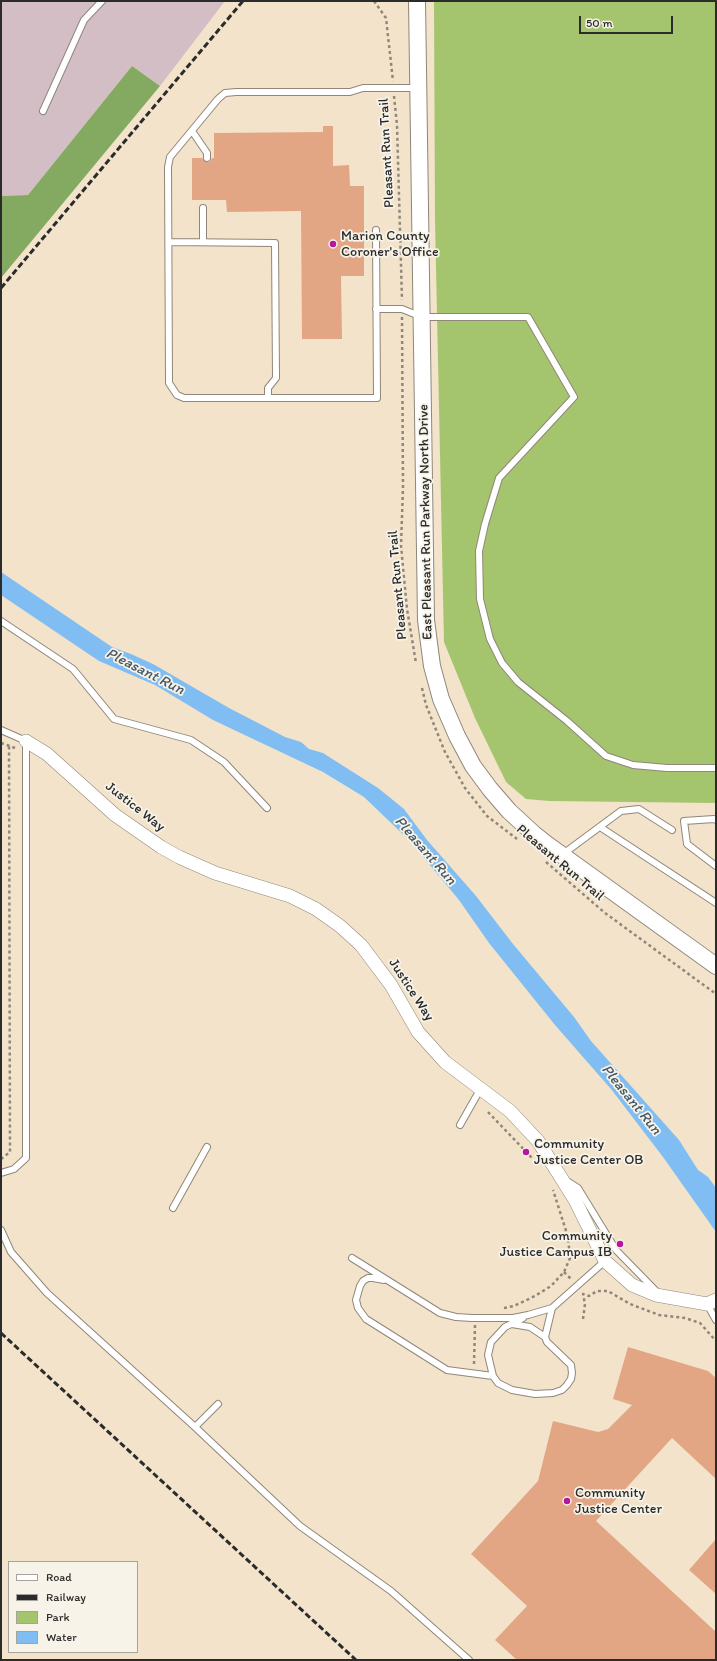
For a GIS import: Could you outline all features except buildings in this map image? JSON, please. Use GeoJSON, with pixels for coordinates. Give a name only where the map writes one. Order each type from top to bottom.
{"type":"FeatureCollection","features":[{"type":"Feature","properties":{"kind":"street","name":"East Pleasant Run Parkway North Drive"},"geometry":{"type":"LineString","coordinates":[[417,1],[426,620],[435,677],[441,699],[457,736],[480,775],[509,811],[534,834],[562,855],[716,966]]}},
{"type":"Feature","properties":{"kind":"street","name":"Justice Way"},"geometry":{"type":"LineString","coordinates":[[20,745],[47,754],[115,815],[161,847],[179,857],[215,873],[290,896],[316,909],[340,926],[361,945],[391,985],[418,1032],[439,1056],[510,1111],[538,1141],[556,1181],[575,1200],[606,1261],[632,1285],[661,1296],[712,1302]]}},
{"type":"Feature","properties":{"kind":"lane"},"geometry":{"type":"LineString","coordinates":[[43,111],[84,20],[102,1]]}},
{"type":"Feature","properties":{"kind":"lane"},"geometry":{"type":"LineString","coordinates":[[376,230],[377,398],[184,398],[177,395],[169,382],[168,167],[170,157],[218,99],[225,93],[350,92],[363,88],[418,88]]}},
{"type":"Feature","properties":{"kind":"lane"},"geometry":{"type":"LineString","coordinates":[[192,132],[207,153],[207,158]]}},
{"type":"Feature","properties":{"kind":"lane"},"geometry":{"type":"LineString","coordinates":[[203,208],[203,242]]}},
{"type":"Feature","properties":{"kind":"lane"},"geometry":{"type":"LineString","coordinates":[[168,242],[275,243],[276,378],[268,388],[268,398]]}},
{"type":"Feature","properties":{"kind":"lane"},"geometry":{"type":"LineString","coordinates":[[376,309],[402,309],[422,317],[528,317],[574,398],[498,478],[479,551],[480,599],[490,640],[502,663],[518,682],[567,721],[606,756],[633,765],[667,768],[716,768]]}},
{"type":"Feature","properties":{"kind":"lane"},"geometry":{"type":"LineString","coordinates":[[1,621],[73,669],[114,719],[191,740],[224,762],[267,808]]}},
{"type":"Feature","properties":{"kind":"lane"},"geometry":{"type":"LineString","coordinates":[[1,730],[20,745],[26,1158],[14,1169],[1,1173]]}},
{"type":"Feature","properties":{"kind":"lane"},"geometry":{"type":"LineString","coordinates":[[562,855],[621,811],[639,809],[672,830]]}},
{"type":"Feature","properties":{"kind":"lane"},"geometry":{"type":"LineString","coordinates":[[716,820],[684,821],[687,844],[716,866]]}},
{"type":"Feature","properties":{"kind":"lane"},"geometry":{"type":"LineString","coordinates":[[600,827],[716,902]]}},
{"type":"Feature","properties":{"kind":"lane"},"geometry":{"type":"LineString","coordinates":[[460,1125],[481,1088]]}},
{"type":"Feature","properties":{"kind":"lane"},"geometry":{"type":"LineString","coordinates":[[173,1208],[207,1146]]}},
{"type":"Feature","properties":{"kind":"lane"},"geometry":{"type":"LineString","coordinates":[[556,1181],[578,1188],[616,1250],[661,1296]]}},
{"type":"Feature","properties":{"kind":"lane"},"geometry":{"type":"LineString","coordinates":[[1,1230],[11,1252],[47,1293],[195,1427],[300,1526],[391,1592],[469,1660]]}},
{"type":"Feature","properties":{"kind":"lane"},"geometry":{"type":"LineString","coordinates":[[352,1258],[440,1313],[456,1317],[492,1318],[528,1315],[552,1308],[606,1261]]}},
{"type":"Feature","properties":{"kind":"lane"},"geometry":{"type":"LineString","coordinates":[[391,1282],[374,1278],[363,1281],[358,1290],[356,1300],[358,1308],[366,1319],[447,1370],[492,1376]]}},
{"type":"Feature","properties":{"kind":"lane"},"geometry":{"type":"LineString","coordinates":[[712,1302],[716,1320]]}},
{"type":"Feature","properties":{"kind":"lane"},"geometry":{"type":"LineString","coordinates":[[545,1337],[552,1308]]}},
{"type":"Feature","properties":{"kind":"lane"},"geometry":{"type":"LineString","coordinates":[[511,1324],[530,1327],[545,1337],[547,1342],[571,1365],[571,1379],[562,1390],[544,1394],[522,1392],[505,1387],[498,1383],[492,1376],[488,1362],[488,1349],[496,1335],[505,1327],[528,1315]]}},
{"type":"Feature","properties":{"kind":"lane"},"geometry":{"type":"LineString","coordinates":[[195,1427],[218,1404]]}},
{"type":"Feature","properties":{"kind":"path","name":"Pleasant Run Trail"},"geometry":{"type":"LineString","coordinates":[[374,1],[386,18],[388,28],[397,125],[402,309],[404,487],[401,546],[407,609],[418,670]]}},
{"type":"Feature","properties":{"kind":"path","name":"Pleasant Run Trail"},"geometry":{"type":"LineString","coordinates":[[421,684],[426,705],[445,752],[465,788],[487,816],[522,843]]}},
{"type":"Feature","properties":{"kind":"path"},"geometry":{"type":"LineString","coordinates":[[1,743],[9,746],[20,745]]}},
{"type":"Feature","properties":{"kind":"path"},"geometry":{"type":"LineString","coordinates":[[1,1159],[10,1152],[9,746]]}},
{"type":"Feature","properties":{"kind":"path","name":"Pleasant Run Trail"},"geometry":{"type":"LineString","coordinates":[[544,861],[605,913],[716,994]]}},
{"type":"Feature","properties":{"kind":"path"},"geometry":{"type":"LineString","coordinates":[[486,1110],[495,1117],[536,1162]]}},
{"type":"Feature","properties":{"kind":"path"},"geometry":{"type":"LineString","coordinates":[[500,1309],[514,1306],[535,1296],[551,1286],[564,1272],[570,1258],[568,1237],[556,1181]]}},
{"type":"Feature","properties":{"kind":"path"},"geometry":{"type":"LineString","coordinates":[[564,1272],[571,1278]]}},
{"type":"Feature","properties":{"kind":"path"},"geometry":{"type":"LineString","coordinates":[[583,1319],[585,1304],[583,1294],[589,1296],[597,1291],[608,1291],[630,1304],[659,1315],[684,1318],[700,1323],[716,1341]]}},
{"type":"Feature","properties":{"kind":"path"},"geometry":{"type":"LineString","coordinates":[[474,1367],[475,1324]]}},
{"type":"Feature","properties":{"kind":"shaded area"},"geometry":{"type":"Polygon","coordinates":[[[1,1],[225,1],[160,86],[132,66],[28,195],[1,196],[1,1]]]}},
{"type":"Feature","properties":{"kind":"green space"},"geometry":{"type":"Polygon","coordinates":[[[434,1],[716,1],[716,803],[549,801],[526,799],[506,782],[475,718],[444,642],[435,220],[434,1]]]}},
{"type":"Feature","properties":{"kind":"green space"},"geometry":{"type":"Polygon","coordinates":[[[132,66],[160,86],[1,278],[1,196],[28,195],[132,66]]]}},
{"type":"Feature","properties":{"kind":"water","name":"Pleasant Run"},"geometry":{"type":"Polygon","coordinates":[[[1,572],[112,647],[153,664],[229,708],[285,737],[301,742],[309,749],[323,753],[378,788],[404,809],[427,840],[476,896],[513,944],[574,1017],[591,1041],[679,1140],[698,1170],[708,1177],[716,1188],[716,1232],[663,1157],[611,1089],[555,1025],[489,943],[459,900],[410,841],[364,797],[323,772],[213,720],[155,685],[99,661],[1,595],[1,572]]]}},
{"type":"Feature","properties":{"kind":"railway"},"geometry":{"type":"LineString","coordinates":[[1,288],[243,1]]}},
{"type":"Feature","properties":{"kind":"railway"},"geometry":{"type":"LineString","coordinates":[[1,1333],[356,1660]]}},
{"type":"Feature","properties":{"kind":"place","name":"Marion County Coroner's Office"},"geometry":{"type":"Point","coordinates":[333,244]}},
{"type":"Feature","properties":{"kind":"place","name":"Community Justice Center OB"},"geometry":{"type":"Point","coordinates":[526,1152]}},
{"type":"Feature","properties":{"kind":"place","name":"Community Justice Campus IB"},"geometry":{"type":"Point","coordinates":[620,1244]}},
{"type":"Feature","properties":{"kind":"place","name":"Community Justice Center"},"geometry":{"type":"Point","coordinates":[567,1501]}}]}
